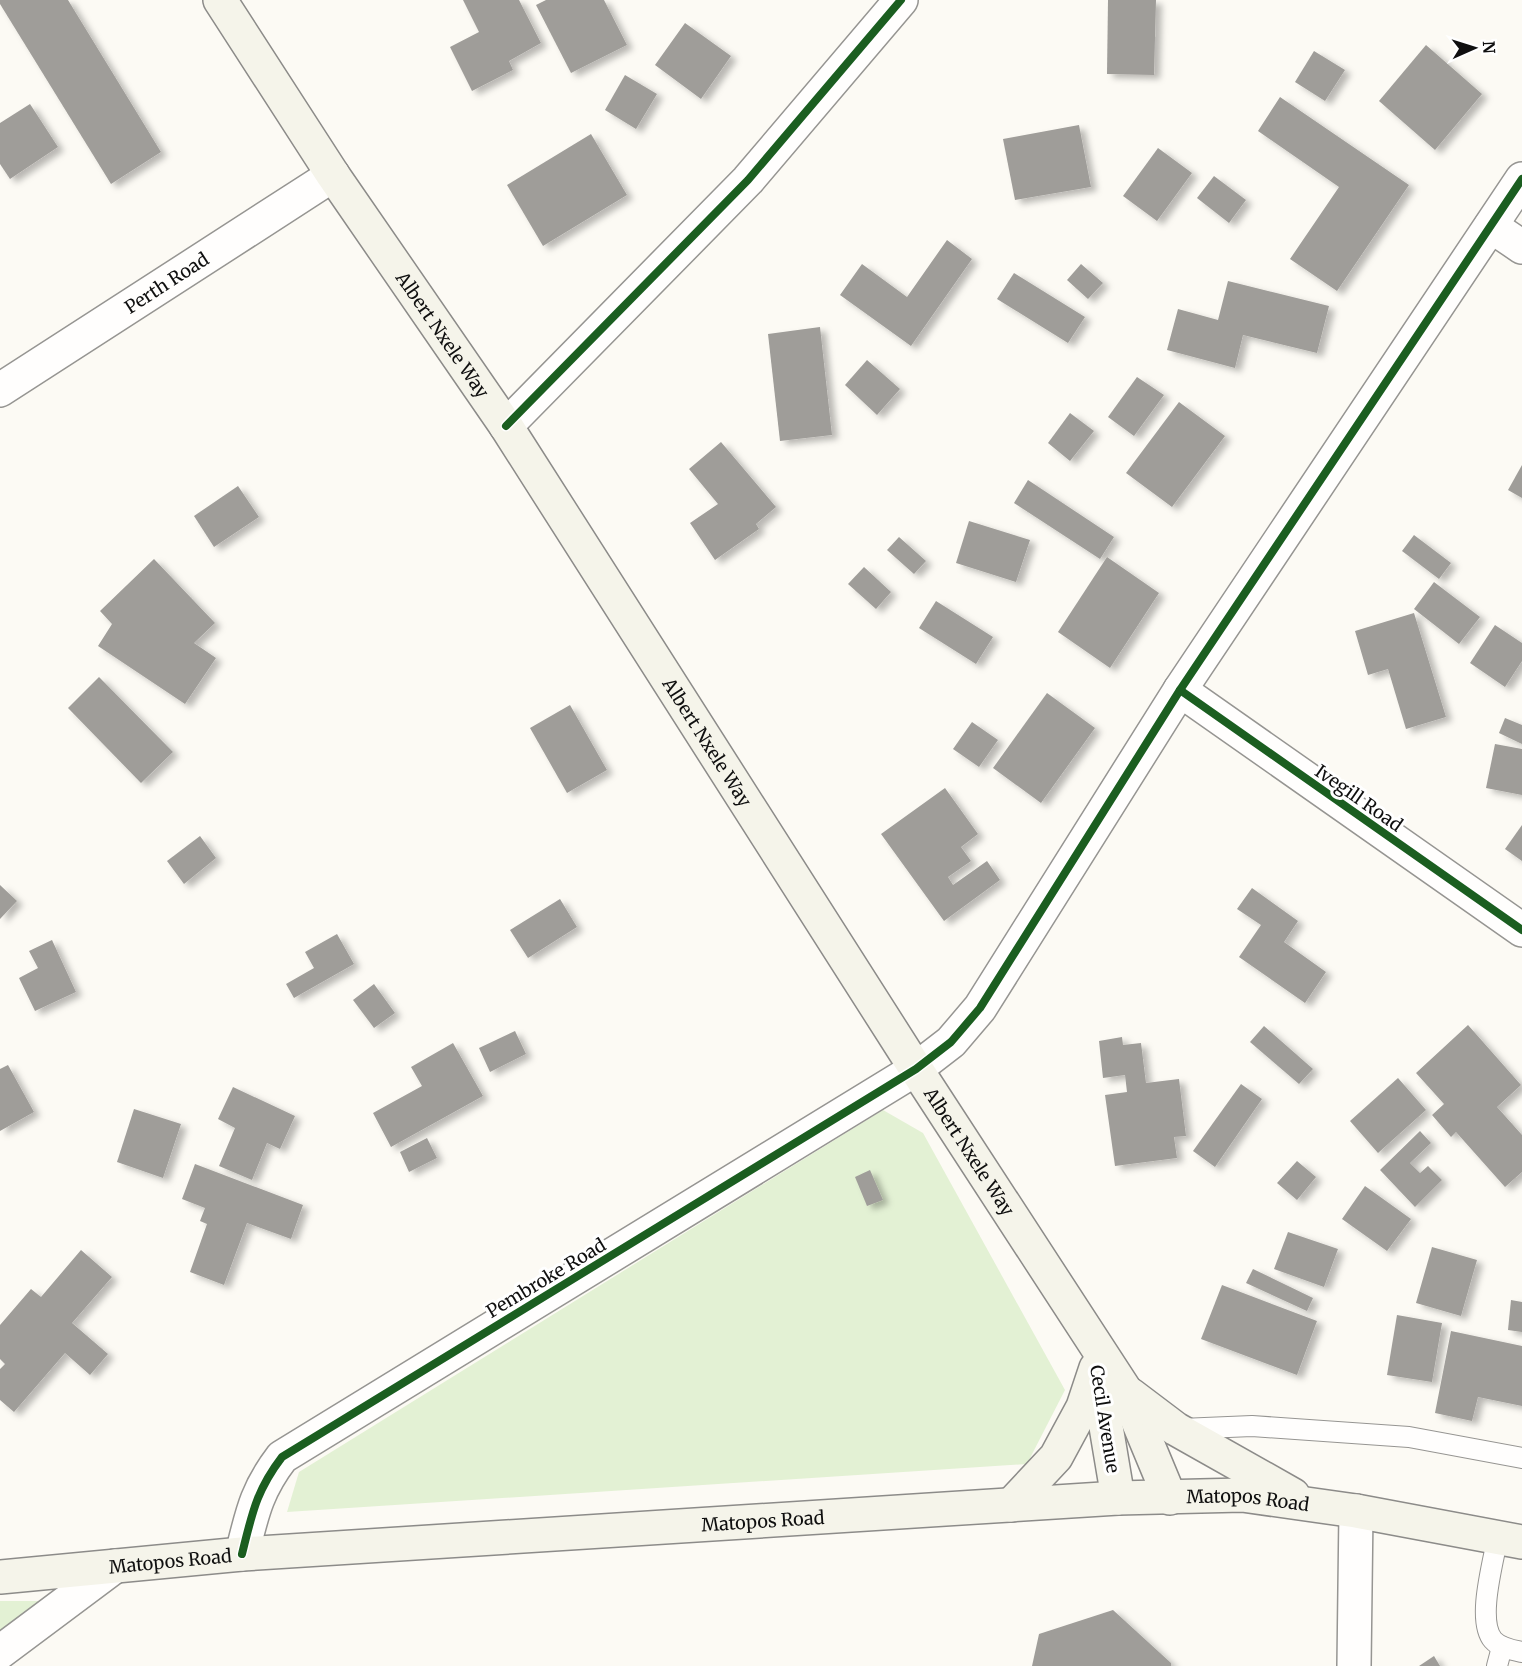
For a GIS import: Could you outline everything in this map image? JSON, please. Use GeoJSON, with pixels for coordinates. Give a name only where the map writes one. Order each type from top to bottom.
{"type":"FeatureCollection","features":[{"type":"Feature","properties":{"kind":"main road","name":"Albert Nxele Way"},"geometry":{"type":"LineString","coordinates":[[220,0],[333,175],[506,426],[916,1069],[1094,1353],[1125,1390],[1170,1498]]}},
{"type":"Feature","properties":{"kind":"main road","name":"Cecil Avenue"},"geometry":{"type":"LineString","coordinates":[[1094,1353],[1118,1498]]}},
{"type":"Feature","properties":{"kind":"main road"},"geometry":{"type":"LineString","coordinates":[[1011,1505],[1056,1457],[1083,1407],[1094,1353]]}},
{"type":"Feature","properties":{"kind":"main road"},"geometry":{"type":"LineString","coordinates":[[1125,1390],[1176,1429],[1309,1503]]}},
{"type":"Feature","properties":{"kind":"main road","name":"Matopos Road"},"geometry":{"type":"LineString","coordinates":[[0,1577],[242,1554],[1118,1498],[1242,1496],[1309,1503],[1510,1539]]}},
{"type":"Feature","properties":{"kind":"street"},"geometry":{"type":"LineString","coordinates":[[506,426],[748,180],[901,0]]}},
{"type":"Feature","properties":{"kind":"street","name":"Perth Road"},"geometry":{"type":"LineString","coordinates":[[0,390],[333,175]]}},
{"type":"Feature","properties":{"kind":"street","name":"Pembroke Road"},"geometry":{"type":"LineString","coordinates":[[242,1554],[255,1501],[267,1477],[282,1457],[916,1069],[951,1042],[981,1008],[1180,690],[1522,179]]}},
{"type":"Feature","properties":{"kind":"street"},"geometry":{"type":"LineString","coordinates":[[1491,226],[1522,247]]}},
{"type":"Feature","properties":{"kind":"street","name":"Ivegill Road"},"geometry":{"type":"LineString","coordinates":[[1180,690],[1522,930]]}},
{"type":"Feature","properties":{"kind":"street"},"geometry":{"type":"LineString","coordinates":[[1354,1666],[1356,1511]]}},
{"type":"Feature","properties":{"kind":"street"},"geometry":{"type":"LineString","coordinates":[[0,1652],[115,1566]]}},
{"type":"Feature","properties":{"kind":"lane"},"geometry":{"type":"LineString","coordinates":[[1107,1436],[1144,1431],[1252,1426],[1409,1437],[1522,1458]]}},
{"type":"Feature","properties":{"kind":"lane"},"geometry":{"type":"LineString","coordinates":[[1510,1539],[1485,1612],[1488,1633],[1502,1647],[1522,1653]]}},
{"type":"Feature","properties":{"kind":"lane"},"geometry":{"type":"LineString","coordinates":[[1497,1666],[1502,1647]]}},
{"type":"Feature","properties":{"kind":"green space"},"geometry":{"type":"Polygon","coordinates":[[[883,1110],[923,1133],[1065,1390],[1027,1464],[287,1512],[299,1472],[883,1110]]]}},
{"type":"Feature","properties":{"kind":"green space"},"geometry":{"type":"Polygon","coordinates":[[[0,1601],[41,1601],[0,1631],[0,1601]]]}},
{"type":"Feature","properties":{"kind":"building"},"geometry":{"type":"Polygon","coordinates":[[[0,0],[68,0],[161,152],[111,184],[0,4],[0,0]]]}},
{"type":"Feature","properties":{"kind":"building"},"geometry":{"type":"Polygon","coordinates":[[[463,0],[519,0],[541,43],[509,61],[513,70],[472,91],[450,47],[479,32],[463,0]]]}},
{"type":"Feature","properties":{"kind":"building"},"geometry":{"type":"Polygon","coordinates":[[[546,0],[604,0],[627,45],[571,73],[536,5],[546,0]]]}},
{"type":"Feature","properties":{"kind":"building"},"geometry":{"type":"Polygon","coordinates":[[[1108,0],[1156,0],[1154,75],[1107,74],[1108,0]]]}},
{"type":"Feature","properties":{"kind":"building"},"geometry":{"type":"Polygon","coordinates":[[[685,23],[731,56],[701,99],[655,65],[685,23]]]}},
{"type":"Feature","properties":{"kind":"building"},"geometry":{"type":"Polygon","coordinates":[[[1426,45],[1482,94],[1435,150],[1379,101],[1426,45]]]}},
{"type":"Feature","properties":{"kind":"building"},"geometry":{"type":"Polygon","coordinates":[[[1314,51],[1345,70],[1325,101],[1295,82],[1314,51]]]}},
{"type":"Feature","properties":{"kind":"building"},"geometry":{"type":"Polygon","coordinates":[[[625,75],[657,94],[636,129],[605,110],[625,75]]]}},
{"type":"Feature","properties":{"kind":"building"},"geometry":{"type":"Polygon","coordinates":[[[1280,97],[1409,185],[1337,291],[1290,259],[1339,187],[1258,131],[1280,97]]]}},
{"type":"Feature","properties":{"kind":"building"},"geometry":{"type":"Polygon","coordinates":[[[30,104],[58,147],[10,179],[0,164],[0,123],[30,104]]]}},
{"type":"Feature","properties":{"kind":"building"},"geometry":{"type":"Polygon","coordinates":[[[1079,125],[1091,187],[1015,200],[1003,139],[1079,125]]]}},
{"type":"Feature","properties":{"kind":"building"},"geometry":{"type":"Polygon","coordinates":[[[591,134],[627,195],[543,246],[507,185],[591,134]]]}},
{"type":"Feature","properties":{"kind":"building"},"geometry":{"type":"Polygon","coordinates":[[[1158,148],[1192,173],[1157,221],[1123,196],[1158,148]]]}},
{"type":"Feature","properties":{"kind":"building"},"geometry":{"type":"Polygon","coordinates":[[[1214,176],[1246,200],[1229,223],[1197,198],[1214,176]]]}},
{"type":"Feature","properties":{"kind":"building"},"geometry":{"type":"Polygon","coordinates":[[[947,240],[972,259],[911,346],[840,295],[862,264],[907,297],[947,240]]]}},
{"type":"Feature","properties":{"kind":"building"},"geometry":{"type":"Polygon","coordinates":[[[1081,264],[1103,283],[1088,299],[1067,280],[1081,264]]]}},
{"type":"Feature","properties":{"kind":"building"},"geometry":{"type":"Polygon","coordinates":[[[1014,273],[1085,317],[1068,343],[997,299],[1014,273]]]}},
{"type":"Feature","properties":{"kind":"building"},"geometry":{"type":"Polygon","coordinates":[[[1228,281],[1329,306],[1317,353],[1243,335],[1235,368],[1167,350],[1178,309],[1218,320],[1228,281]]]}},
{"type":"Feature","properties":{"kind":"building"},"geometry":{"type":"Polygon","coordinates":[[[820,327],[832,435],[780,441],[768,334],[820,327]]]}},
{"type":"Feature","properties":{"kind":"building"},"geometry":{"type":"Polygon","coordinates":[[[867,360],[900,389],[877,415],[845,385],[867,360]]]}},
{"type":"Feature","properties":{"kind":"building"},"geometry":{"type":"Polygon","coordinates":[[[1137,377],[1164,395],[1134,436],[1108,417],[1137,377]]]}},
{"type":"Feature","properties":{"kind":"building"},"geometry":{"type":"Polygon","coordinates":[[[1179,402],[1225,436],[1172,507],[1126,473],[1179,402]]]}},
{"type":"Feature","properties":{"kind":"building"},"geometry":{"type":"Polygon","coordinates":[[[1070,413],[1094,431],[1070,461],[1048,443],[1070,413]]]}},
{"type":"Feature","properties":{"kind":"building"},"geometry":{"type":"Polygon","coordinates":[[[721,442],[776,507],[756,524],[759,529],[715,560],[690,523],[718,504],[689,469],[721,442]]]}},
{"type":"Feature","properties":{"kind":"building"},"geometry":{"type":"Polygon","coordinates":[[[1522,465],[1522,498],[1508,490],[1522,465]]]}},
{"type":"Feature","properties":{"kind":"building"},"geometry":{"type":"Polygon","coordinates":[[[1028,480],[1114,537],[1100,559],[1014,503],[1028,480]]]}},
{"type":"Feature","properties":{"kind":"building"},"geometry":{"type":"Polygon","coordinates":[[[238,486],[259,517],[214,547],[194,516],[238,486]]]}},
{"type":"Feature","properties":{"kind":"building"},"geometry":{"type":"Polygon","coordinates":[[[969,521],[1030,540],[1016,582],[956,563],[969,521]]]}},
{"type":"Feature","properties":{"kind":"building"},"geometry":{"type":"Polygon","coordinates":[[[1414,535],[1451,563],[1439,579],[1402,551],[1414,535]]]}},
{"type":"Feature","properties":{"kind":"building"},"geometry":{"type":"Polygon","coordinates":[[[899,537],[926,561],[914,574],[887,550],[899,537]]]}},
{"type":"Feature","properties":{"kind":"building"},"geometry":{"type":"Polygon","coordinates":[[[1107,557],[1159,593],[1110,668],[1058,632],[1107,557]]]}},
{"type":"Feature","properties":{"kind":"building"},"geometry":{"type":"Polygon","coordinates":[[[154,559],[215,623],[194,643],[216,658],[185,704],[98,646],[112,624],[100,611],[154,559]]]}},
{"type":"Feature","properties":{"kind":"building"},"geometry":{"type":"Polygon","coordinates":[[[864,567],[891,592],[876,609],[848,584],[864,567]]]}},
{"type":"Feature","properties":{"kind":"building"},"geometry":{"type":"Polygon","coordinates":[[[1434,582],[1480,617],[1459,644],[1414,609],[1434,582]]]}},
{"type":"Feature","properties":{"kind":"building"},"geometry":{"type":"Polygon","coordinates":[[[936,601],[993,637],[976,664],[919,628],[936,601]]]}},
{"type":"Feature","properties":{"kind":"building"},"geometry":{"type":"Polygon","coordinates":[[[1414,613],[1446,717],[1406,729],[1388,669],[1368,675],[1355,631],[1414,613]]]}},
{"type":"Feature","properties":{"kind":"building"},"geometry":{"type":"Polygon","coordinates":[[[1495,625],[1522,643],[1522,661],[1505,687],[1470,663],[1495,625]]]}},
{"type":"Feature","properties":{"kind":"building"},"geometry":{"type":"Polygon","coordinates":[[[99,677],[173,752],[141,783],[68,708],[99,677]]]}},
{"type":"Feature","properties":{"kind":"building"},"geometry":{"type":"Polygon","coordinates":[[[1047,693],[1095,728],[1041,803],[993,768],[1047,693]]]}},
{"type":"Feature","properties":{"kind":"building"},"geometry":{"type":"Polygon","coordinates":[[[570,705],[607,770],[567,793],[530,728],[570,705]]]}},
{"type":"Feature","properties":{"kind":"building"},"geometry":{"type":"Polygon","coordinates":[[[1505,718],[1522,725],[1522,744],[1499,733],[1505,718]]]}},
{"type":"Feature","properties":{"kind":"building"},"geometry":{"type":"Polygon","coordinates":[[[972,722],[998,740],[979,767],[953,749],[972,722]]]}},
{"type":"Feature","properties":{"kind":"building"},"geometry":{"type":"Polygon","coordinates":[[[1495,744],[1522,749],[1522,795],[1486,788],[1495,744]]]}},
{"type":"Feature","properties":{"kind":"building"},"geometry":{"type":"Polygon","coordinates":[[[945,788],[978,834],[961,847],[971,861],[948,877],[953,885],[987,861],[1000,880],[944,921],[881,834],[945,788]]]}},
{"type":"Feature","properties":{"kind":"building"},"geometry":{"type":"Polygon","coordinates":[[[1522,825],[1522,861],[1505,849],[1522,825]]]}},
{"type":"Feature","properties":{"kind":"building"},"geometry":{"type":"Polygon","coordinates":[[[200,836],[216,858],[184,884],[167,861],[200,836]]]}},
{"type":"Feature","properties":{"kind":"building"},"geometry":{"type":"Polygon","coordinates":[[[0,885],[17,901],[0,919],[0,885]]]}},
{"type":"Feature","properties":{"kind":"building"},"geometry":{"type":"Polygon","coordinates":[[[1252,888],[1298,921],[1284,942],[1326,972],[1305,1003],[1239,957],[1261,925],[1237,909],[1252,888]]]}},
{"type":"Feature","properties":{"kind":"building"},"geometry":{"type":"Polygon","coordinates":[[[560,899],[577,927],[528,958],[510,930],[560,899]]]}},
{"type":"Feature","properties":{"kind":"building"},"geometry":{"type":"Polygon","coordinates":[[[337,934],[354,964],[294,998],[286,984],[314,968],[305,952],[337,934]]]}},
{"type":"Feature","properties":{"kind":"building"},"geometry":{"type":"Polygon","coordinates":[[[52,940],[76,992],[35,1011],[19,978],[38,968],[29,951],[52,940]]]}},
{"type":"Feature","properties":{"kind":"building"},"geometry":{"type":"Polygon","coordinates":[[[374,984],[395,1013],[374,1028],[353,1000],[374,984]]]}},
{"type":"Feature","properties":{"kind":"building"},"geometry":{"type":"Polygon","coordinates":[[[1468,1025],[1521,1085],[1497,1107],[1522,1135],[1522,1172],[1505,1187],[1456,1132],[1451,1137],[1432,1115],[1444,1104],[1416,1073],[1468,1025]]]}},
{"type":"Feature","properties":{"kind":"building"},"geometry":{"type":"Polygon","coordinates":[[[1264,1026],[1313,1069],[1299,1084],[1250,1042],[1264,1026]]]}},
{"type":"Feature","properties":{"kind":"building"},"geometry":{"type":"Polygon","coordinates":[[[515,1031],[526,1054],[490,1072],[479,1048],[515,1031]]]}},
{"type":"Feature","properties":{"kind":"building"},"geometry":{"type":"Polygon","coordinates":[[[1122,1037],[1123,1045],[1141,1043],[1146,1083],[1179,1079],[1186,1136],[1174,1137],[1177,1158],[1115,1166],[1105,1095],[1127,1092],[1125,1075],[1103,1078],[1099,1041],[1122,1037]]]}},
{"type":"Feature","properties":{"kind":"building"},"geometry":{"type":"Polygon","coordinates":[[[453,1043],[483,1096],[391,1147],[373,1113],[422,1086],[411,1067],[453,1043]]]}},
{"type":"Feature","properties":{"kind":"building"},"geometry":{"type":"Polygon","coordinates":[[[8,1065],[34,1112],[0,1131],[0,1069],[8,1065]]]}},
{"type":"Feature","properties":{"kind":"building"},"geometry":{"type":"Polygon","coordinates":[[[1398,1078],[1426,1110],[1378,1153],[1350,1121],[1398,1078]]]}},
{"type":"Feature","properties":{"kind":"building"},"geometry":{"type":"Polygon","coordinates":[[[1241,1084],[1262,1099],[1215,1167],[1193,1151],[1241,1084]]]}},
{"type":"Feature","properties":{"kind":"building"},"geometry":{"type":"Polygon","coordinates":[[[233,1087],[295,1116],[280,1149],[267,1143],[252,1180],[219,1166],[235,1128],[218,1119],[233,1087]]]}},
{"type":"Feature","properties":{"kind":"building"},"geometry":{"type":"Polygon","coordinates":[[[134,1109],[181,1124],[163,1178],[117,1162],[134,1109]]]}},
{"type":"Feature","properties":{"kind":"building"},"geometry":{"type":"Polygon","coordinates":[[[1420,1131],[1431,1143],[1410,1163],[1420,1173],[1428,1166],[1442,1180],[1415,1207],[1380,1170],[1420,1131]]]}},
{"type":"Feature","properties":{"kind":"building"},"geometry":{"type":"Polygon","coordinates":[[[427,1138],[437,1158],[409,1172],[400,1152],[427,1138]]]}},
{"type":"Feature","properties":{"kind":"building"},"geometry":{"type":"Polygon","coordinates":[[[1297,1161],[1316,1177],[1297,1200],[1277,1183],[1297,1161]]]}},
{"type":"Feature","properties":{"kind":"building"},"geometry":{"type":"Polygon","coordinates":[[[195,1164],[303,1205],[291,1239],[247,1223],[224,1285],[190,1272],[207,1224],[200,1221],[205,1208],[182,1199],[195,1164]]]}},
{"type":"Feature","properties":{"kind":"building"},"geometry":{"type":"Polygon","coordinates":[[[870,1170],[883,1200],[867,1206],[855,1177],[870,1170]]]}},
{"type":"Feature","properties":{"kind":"building"},"geometry":{"type":"Polygon","coordinates":[[[1365,1186],[1411,1219],[1387,1251],[1342,1219],[1365,1186]]]}},
{"type":"Feature","properties":{"kind":"building"},"geometry":{"type":"Polygon","coordinates":[[[1288,1232],[1338,1249],[1324,1287],[1274,1269],[1288,1232]]]}},
{"type":"Feature","properties":{"kind":"building"},"geometry":{"type":"Polygon","coordinates":[[[1432,1247],[1477,1260],[1461,1316],[1416,1303],[1432,1247]]]}},
{"type":"Feature","properties":{"kind":"building"},"geometry":{"type":"Polygon","coordinates":[[[81,1250],[112,1277],[72,1323],[108,1354],[90,1375],[65,1353],[14,1412],[0,1400],[0,1369],[5,1364],[0,1359],[0,1325],[31,1289],[41,1297],[81,1250]]]}},
{"type":"Feature","properties":{"kind":"building"},"geometry":{"type":"Polygon","coordinates":[[[1253,1269],[1313,1298],[1307,1311],[1246,1283],[1253,1269]]]}},
{"type":"Feature","properties":{"kind":"building"},"geometry":{"type":"Polygon","coordinates":[[[1222,1285],[1317,1321],[1297,1375],[1201,1339],[1222,1285]]]}},
{"type":"Feature","properties":{"kind":"building"},"geometry":{"type":"Polygon","coordinates":[[[1511,1300],[1522,1302],[1522,1332],[1508,1330],[1511,1300]]]}},
{"type":"Feature","properties":{"kind":"building"},"geometry":{"type":"Polygon","coordinates":[[[1397,1315],[1442,1323],[1432,1382],[1387,1375],[1397,1315]]]}},
{"type":"Feature","properties":{"kind":"building"},"geometry":{"type":"Polygon","coordinates":[[[1451,1331],[1522,1346],[1522,1406],[1478,1397],[1472,1421],[1435,1413],[1451,1331]]]}},
{"type":"Feature","properties":{"kind":"building"},"geometry":{"type":"Polygon","coordinates":[[[1113,1610],[1171,1663],[1171,1666],[1032,1666],[1039,1634],[1113,1610]]]}},
{"type":"Feature","properties":{"kind":"building"},"geometry":{"type":"Polygon","coordinates":[[[1434,1656],[1440,1666],[1419,1666],[1434,1656]]]}},
{"type":"Feature","properties":{"kind":"cycle path"},"geometry":{"type":"LineString","coordinates":[[506,426],[748,180],[901,0]]}},
{"type":"Feature","properties":{"kind":"cycle path"},"geometry":{"type":"LineString","coordinates":[[242,1554],[252,1515],[261,1492],[282,1457],[916,1069],[951,1042],[980,1008],[1180,690],[1522,179]]}},
{"type":"Feature","properties":{"kind":"cycle path"},"geometry":{"type":"LineString","coordinates":[[1180,690],[1522,930]]}}]}
